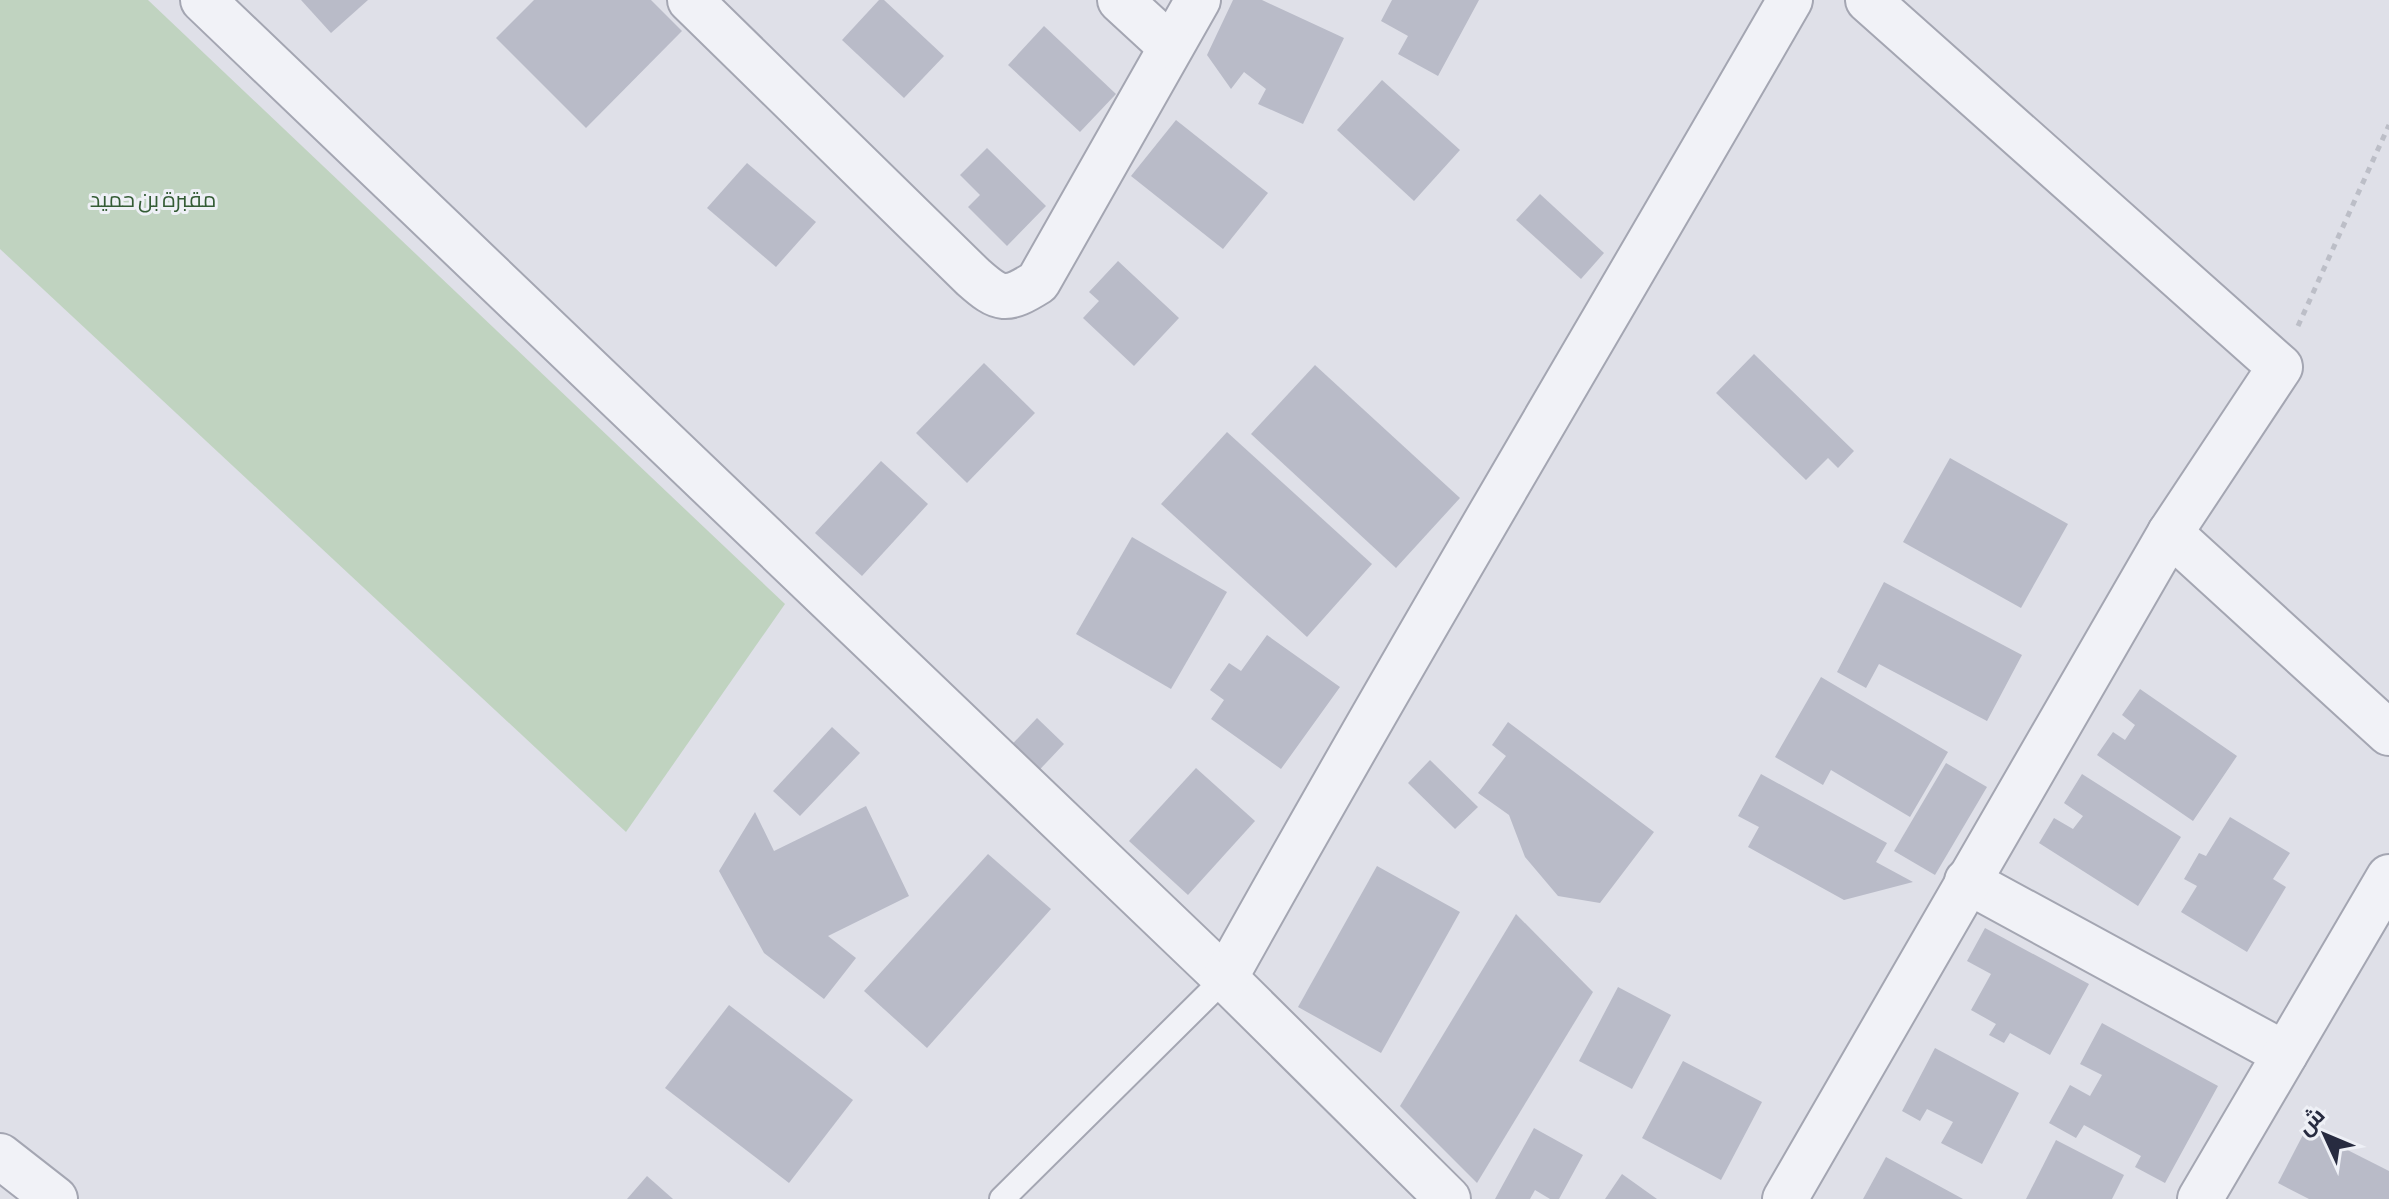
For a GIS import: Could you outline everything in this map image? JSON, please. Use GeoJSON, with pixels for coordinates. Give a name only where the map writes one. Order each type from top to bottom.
{"type":"FeatureCollection","features":[{"type":"Feature","properties":{"kind":"street"},"geometry":{"type":"LineString","coordinates":[[203,0],[1225,978],[1448,1199]]}},
{"type":"Feature","properties":{"kind":"street"},"geometry":{"type":"LineString","coordinates":[[690,0],[973,277],[993,295],[1014,297],[1038,282],[1198,0]]}},
{"type":"Feature","properties":{"kind":"street"},"geometry":{"type":"LineString","coordinates":[[1120,0],[1170,46]]}},
{"type":"Feature","properties":{"kind":"street"},"geometry":{"type":"LineString","coordinates":[[1225,978],[1382,697],[1538,437],[1790,0]]}},
{"type":"Feature","properties":{"kind":"street"},"geometry":{"type":"LineString","coordinates":[[1785,1199],[2170,533],[2280,367],[1868,0]]}},
{"type":"Feature","properties":{"kind":"street"},"geometry":{"type":"LineString","coordinates":[[2170,533],[2389,733]]}},
{"type":"Feature","properties":{"kind":"street"},"geometry":{"type":"LineString","coordinates":[[2200,1199],[2389,877]]}},
{"type":"Feature","properties":{"kind":"street"},"geometry":{"type":"LineString","coordinates":[[1967,881],[2285,1054]]}},
{"type":"Feature","properties":{"kind":"street"},"geometry":{"type":"LineString","coordinates":[[0,1156],[55,1199]]}},
{"type":"Feature","properties":{"kind":"lane"},"geometry":{"type":"LineString","coordinates":[[1002,1199],[1225,978]]}},
{"type":"Feature","properties":{"kind":"path"},"geometry":{"type":"LineString","coordinates":[[2280,367],[2389,125]]}},
{"type":"Feature","properties":{"kind":"green space","name":"مقبرة بن حميد"},"geometry":{"type":"Polygon","coordinates":[[[0,0],[148,0],[785,604],[626,832],[0,249],[0,0]]]}},
{"type":"Feature","properties":{"kind":"building"},"geometry":{"type":"Polygon","coordinates":[[[301,0],[368,0],[331,33],[301,0]]]}},
{"type":"Feature","properties":{"kind":"building"},"geometry":{"type":"Polygon","coordinates":[[[534,0],[651,0],[682,31],[586,128],[496,38],[534,0]]]}},
{"type":"Feature","properties":{"kind":"building"},"geometry":{"type":"Polygon","coordinates":[[[879,0],[884,0],[944,56],[904,98],[842,40],[879,0]]]}},
{"type":"Feature","properties":{"kind":"building"},"geometry":{"type":"Polygon","coordinates":[[[1233,0],[1262,0],[1344,38],[1303,124],[1258,104],[1266,89],[1244,72],[1231,89],[1207,55],[1233,0]]]}},
{"type":"Feature","properties":{"kind":"building"},"geometry":{"type":"Polygon","coordinates":[[[1392,0],[1479,0],[1438,76],[1398,54],[1408,36],[1381,21],[1392,0]]]}},
{"type":"Feature","properties":{"kind":"building"},"geometry":{"type":"Polygon","coordinates":[[[1044,26],[1116,94],[1080,132],[1008,65],[1044,26]]]}},
{"type":"Feature","properties":{"kind":"building"},"geometry":{"type":"Polygon","coordinates":[[[1382,80],[1460,150],[1414,201],[1337,130],[1382,80]]]}},
{"type":"Feature","properties":{"kind":"building"},"geometry":{"type":"Polygon","coordinates":[[[1176,120],[1268,193],[1223,249],[1131,176],[1176,120]]]}},
{"type":"Feature","properties":{"kind":"building"},"geometry":{"type":"Polygon","coordinates":[[[987,148],[1046,206],[1007,246],[968,207],[980,195],[960,175],[987,148]]]}},
{"type":"Feature","properties":{"kind":"building"},"geometry":{"type":"Polygon","coordinates":[[[747,163],[816,222],[776,267],[707,208],[747,163]]]}},
{"type":"Feature","properties":{"kind":"building"},"geometry":{"type":"Polygon","coordinates":[[[1540,194],[1604,253],[1581,279],[1516,220],[1540,194]]]}},
{"type":"Feature","properties":{"kind":"building"},"geometry":{"type":"Polygon","coordinates":[[[1118,261],[1179,318],[1134,366],[1083,318],[1099,301],[1089,292],[1118,261]]]}},
{"type":"Feature","properties":{"kind":"building"},"geometry":{"type":"Polygon","coordinates":[[[1754,354],[1854,451],[1838,468],[1828,458],[1806,480],[1716,393],[1754,354]]]}},
{"type":"Feature","properties":{"kind":"building"},"geometry":{"type":"Polygon","coordinates":[[[984,363],[1035,413],[967,483],[916,433],[984,363]]]}},
{"type":"Feature","properties":{"kind":"building"},"geometry":{"type":"Polygon","coordinates":[[[1315,365],[1460,498],[1396,568],[1251,434],[1315,365]]]}},
{"type":"Feature","properties":{"kind":"building"},"geometry":{"type":"Polygon","coordinates":[[[1227,432],[1372,564],[1307,637],[1161,504],[1227,432]]]}},
{"type":"Feature","properties":{"kind":"building"},"geometry":{"type":"Polygon","coordinates":[[[1950,458],[2068,524],[2021,608],[1903,542],[1950,458]]]}},
{"type":"Feature","properties":{"kind":"building"},"geometry":{"type":"Polygon","coordinates":[[[881,461],[928,504],[862,576],[815,533],[881,461]]]}},
{"type":"Feature","properties":{"kind":"building"},"geometry":{"type":"Polygon","coordinates":[[[1132,537],[1227,592],[1171,689],[1076,634],[1132,537]]]}},
{"type":"Feature","properties":{"kind":"building"},"geometry":{"type":"Polygon","coordinates":[[[1884,582],[2022,655],[1987,721],[1879,664],[1866,688],[1837,672],[1884,582]]]}},
{"type":"Feature","properties":{"kind":"building"},"geometry":{"type":"Polygon","coordinates":[[[1267,635],[1340,687],[1281,769],[1211,719],[1224,700],[1210,690],[1229,663],[1241,671],[1267,635]]]}},
{"type":"Feature","properties":{"kind":"building"},"geometry":{"type":"Polygon","coordinates":[[[1821,677],[1948,752],[1910,817],[1831,770],[1823,785],[1775,757],[1821,677]]]}},
{"type":"Feature","properties":{"kind":"building"},"geometry":{"type":"Polygon","coordinates":[[[2140,689],[2237,756],[2193,821],[2097,755],[2113,732],[2125,740],[2135,725],[2122,715],[2140,689]]]}},
{"type":"Feature","properties":{"kind":"building"},"geometry":{"type":"Polygon","coordinates":[[[1037,718],[1064,744],[1028,782],[1001,756],[1037,718]]]}},
{"type":"Feature","properties":{"kind":"building"},"geometry":{"type":"Polygon","coordinates":[[[1508,722],[1654,832],[1600,903],[1558,896],[1525,857],[1509,815],[1478,793],[1506,756],[1492,745],[1508,722]]]}},
{"type":"Feature","properties":{"kind":"building"},"geometry":{"type":"Polygon","coordinates":[[[832,727],[860,753],[800,816],[773,791],[832,727]]]}},
{"type":"Feature","properties":{"kind":"building"},"geometry":{"type":"Polygon","coordinates":[[[1430,760],[1478,807],[1455,829],[1408,783],[1430,760]]]}},
{"type":"Feature","properties":{"kind":"building"},"geometry":{"type":"Polygon","coordinates":[[[1946,763],[1987,787],[1935,875],[1894,851],[1946,763]]]}},
{"type":"Feature","properties":{"kind":"building"},"geometry":{"type":"Polygon","coordinates":[[[1196,768],[1255,821],[1188,895],[1129,841],[1196,768]]]}},
{"type":"Feature","properties":{"kind":"building"},"geometry":{"type":"Polygon","coordinates":[[[1761,774],[1887,843],[1876,862],[1913,882],[1844,900],[1748,847],[1759,827],[1738,816],[1761,774]]]}},
{"type":"Feature","properties":{"kind":"building"},"geometry":{"type":"Polygon","coordinates":[[[2082,774],[2181,837],[2138,906],[2039,843],[2054,818],[2073,829],[2083,816],[2064,803],[2082,774]]]}},
{"type":"Feature","properties":{"kind":"building"},"geometry":{"type":"Polygon","coordinates":[[[866,806],[909,896],[828,936],[856,958],[824,999],[764,953],[719,871],[755,812],[774,851],[866,806]]]}},
{"type":"Feature","properties":{"kind":"building"},"geometry":{"type":"Polygon","coordinates":[[[2230,817],[2290,853],[2273,879],[2286,887],[2247,952],[2181,912],[2197,886],[2184,879],[2199,853],[2206,856],[2230,817]]]}},
{"type":"Feature","properties":{"kind":"building"},"geometry":{"type":"Polygon","coordinates":[[[988,854],[1051,909],[927,1048],[864,991],[988,854]]]}},
{"type":"Feature","properties":{"kind":"building"},"geometry":{"type":"Polygon","coordinates":[[[1377,866],[1460,912],[1381,1053],[1298,1007],[1377,866]]]}},
{"type":"Feature","properties":{"kind":"building"},"geometry":{"type":"Polygon","coordinates":[[[1516,914],[1593,992],[1477,1183],[1400,1106],[1516,914]]]}},
{"type":"Feature","properties":{"kind":"building"},"geometry":{"type":"Polygon","coordinates":[[[1985,928],[2089,984],[2050,1055],[2010,1033],[2004,1043],[1989,1035],[1996,1024],[1971,1010],[1991,974],[1967,961],[1985,928]]]}},
{"type":"Feature","properties":{"kind":"building"},"geometry":{"type":"Polygon","coordinates":[[[1618,987],[1671,1015],[1632,1089],[1579,1061],[1618,987]]]}},
{"type":"Feature","properties":{"kind":"building"},"geometry":{"type":"Polygon","coordinates":[[[729,1005],[853,1100],[789,1183],[665,1088],[729,1005]]]}},
{"type":"Feature","properties":{"kind":"building"},"geometry":{"type":"Polygon","coordinates":[[[2102,1023],[2218,1086],[2165,1183],[2135,1167],[2141,1156],[2084,1125],[2076,1138],[2049,1123],[2070,1085],[2090,1096],[2102,1075],[2080,1064],[2102,1023]]]}},
{"type":"Feature","properties":{"kind":"building"},"geometry":{"type":"Polygon","coordinates":[[[1935,1048],[2019,1093],[1982,1164],[1941,1143],[1953,1122],[1927,1109],[1920,1121],[1902,1111],[1935,1048]]]}},
{"type":"Feature","properties":{"kind":"building"},"geometry":{"type":"Polygon","coordinates":[[[1683,1061],[1762,1102],[1721,1180],[1642,1138],[1683,1061]]]}},
{"type":"Feature","properties":{"kind":"building"},"geometry":{"type":"Polygon","coordinates":[[[1534,1128],[1583,1155],[1559,1199],[1550,1199],[1535,1190],[1530,1199],[1495,1199],[1534,1128]]]}},
{"type":"Feature","properties":{"kind":"building"},"geometry":{"type":"Polygon","coordinates":[[[2306,1129],[2389,1171],[2389,1199],[2309,1199],[2278,1183],[2306,1129]]]}},
{"type":"Feature","properties":{"kind":"building"},"geometry":{"type":"Polygon","coordinates":[[[2056,1140],[2124,1175],[2112,1199],[2026,1199],[2056,1140]]]}},
{"type":"Feature","properties":{"kind":"building"},"geometry":{"type":"Polygon","coordinates":[[[1886,1157],[1963,1199],[1863,1199],[1886,1157]]]}},
{"type":"Feature","properties":{"kind":"building"},"geometry":{"type":"Polygon","coordinates":[[[1622,1174],[1657,1199],[1605,1199],[1622,1174]]]}},
{"type":"Feature","properties":{"kind":"building"},"geometry":{"type":"Polygon","coordinates":[[[647,1176],[673,1199],[627,1199],[647,1176]]]}}]}
